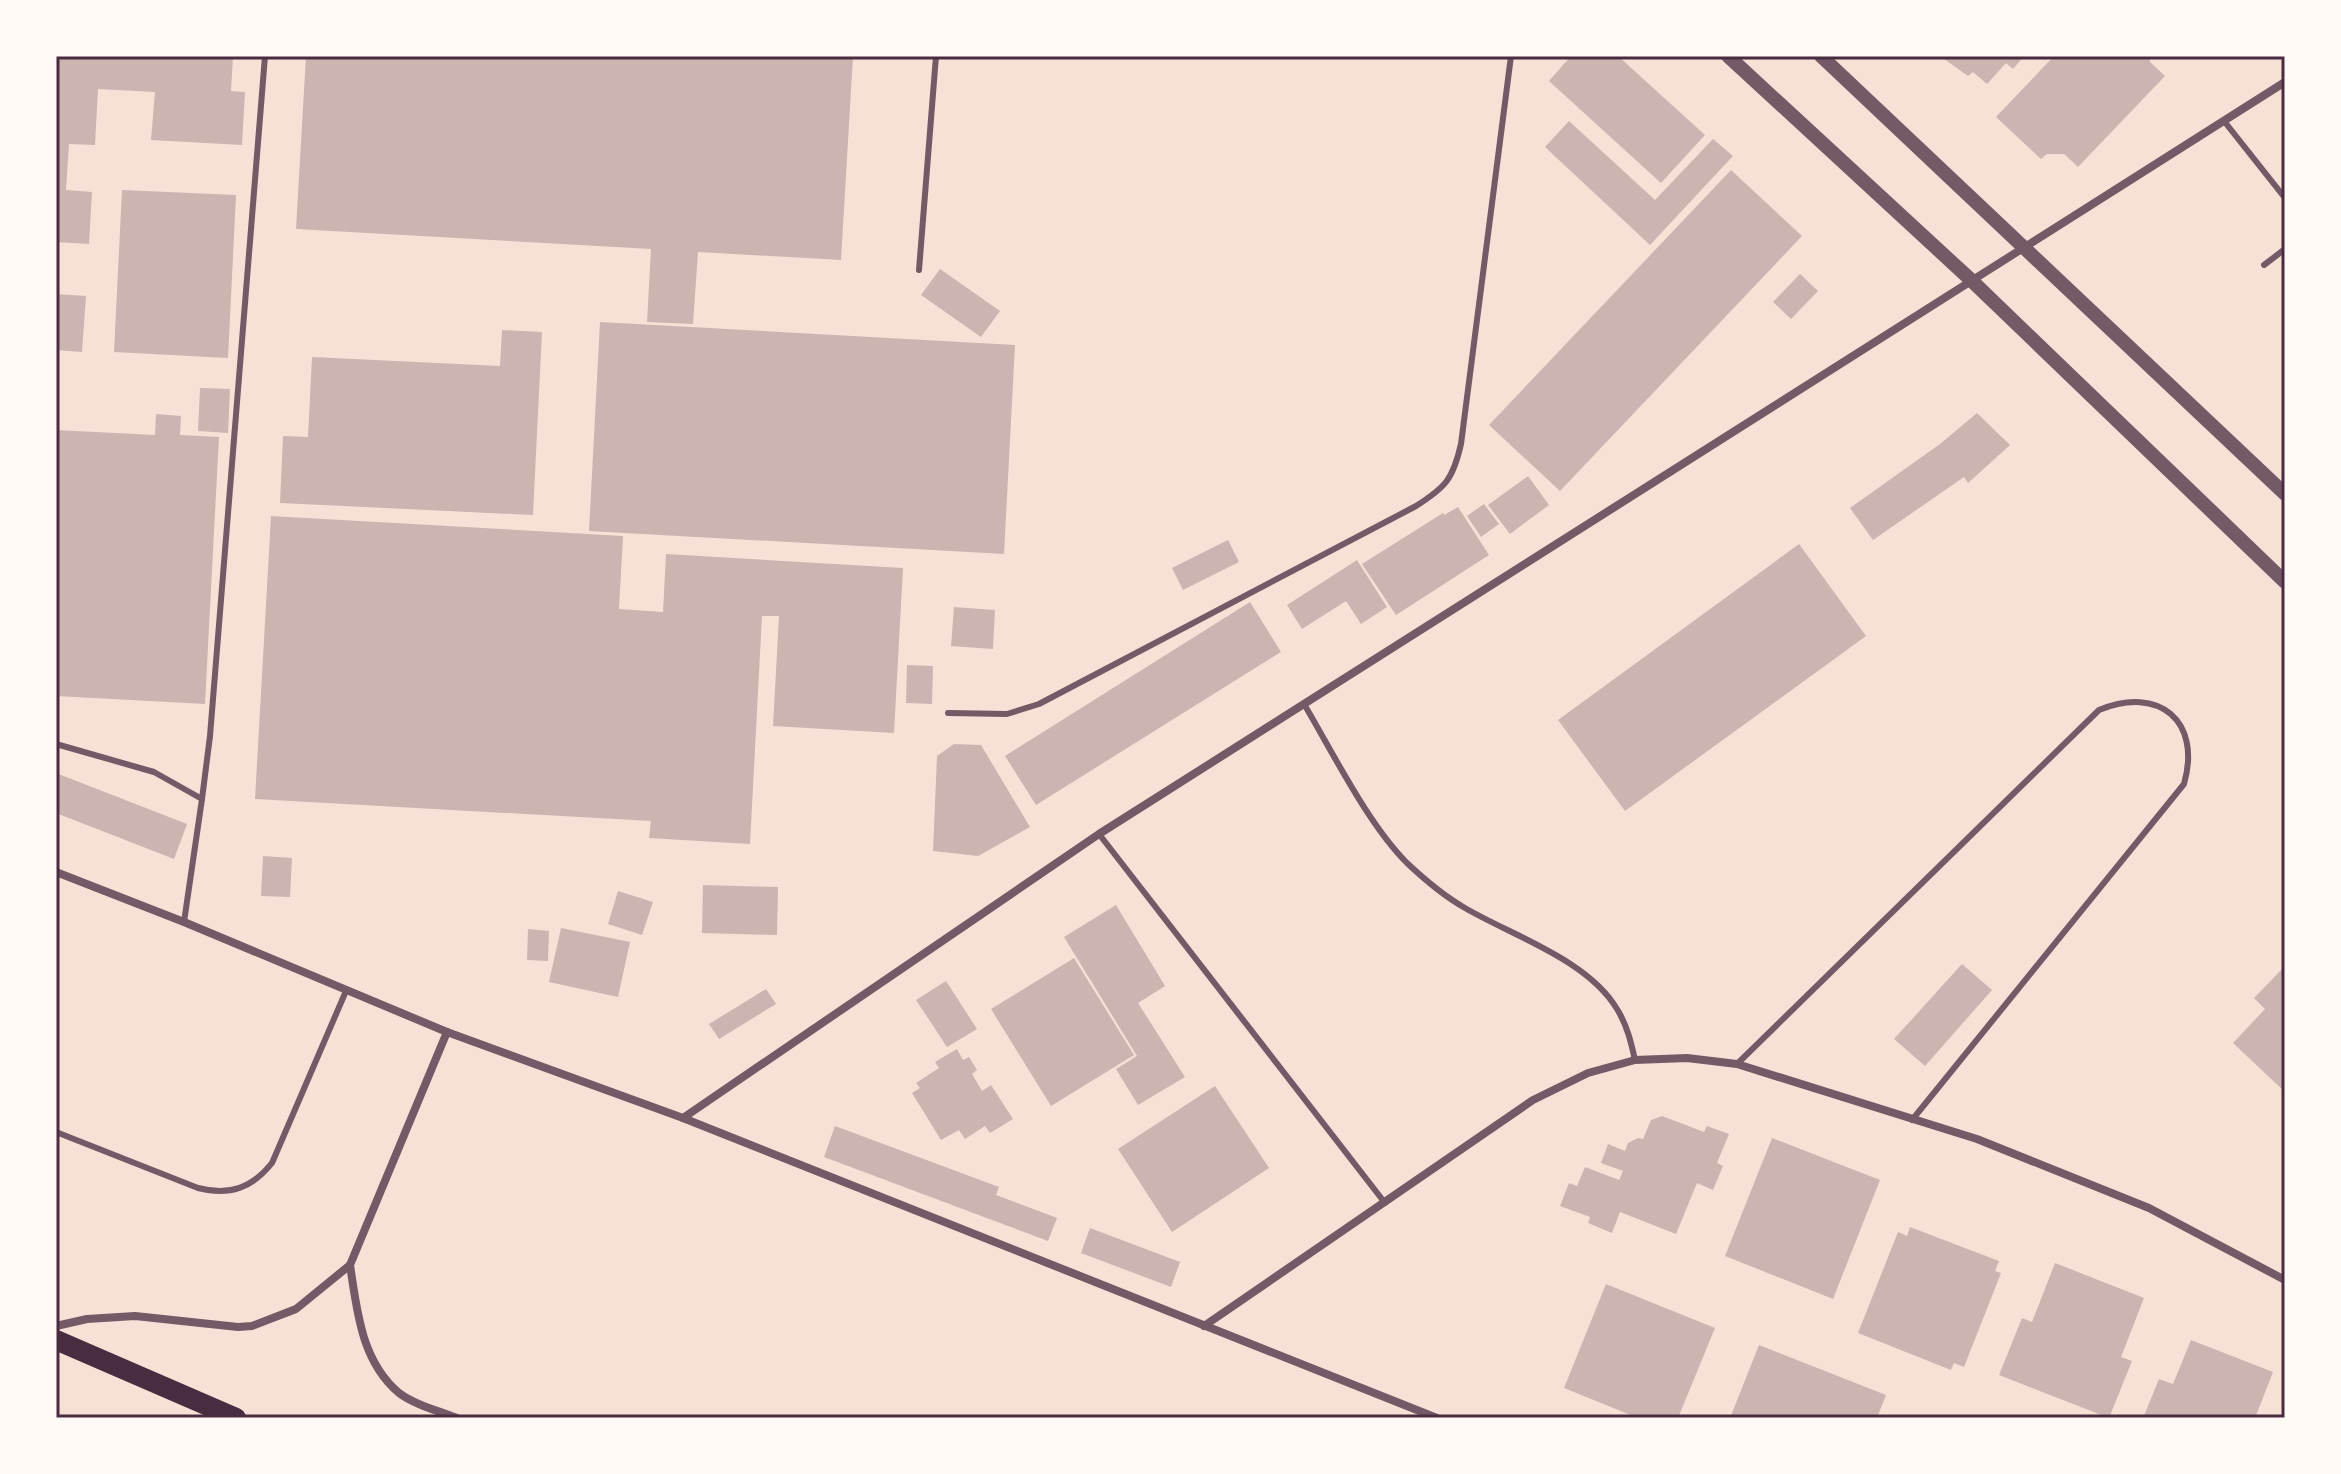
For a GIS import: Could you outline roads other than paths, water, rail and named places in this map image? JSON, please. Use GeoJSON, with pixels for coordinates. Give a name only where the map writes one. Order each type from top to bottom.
{"type":"FeatureCollection","features":[{"type":"Feature","properties":{"kind":"main road"},"geometry":{"type":"LineString","coordinates":[[56,1340],[236,1418]]}},
{"type":"Feature","properties":{"kind":"street"},"geometry":{"type":"LineString","coordinates":[[1728,56],[1971,280],[2285,582]]}},
{"type":"Feature","properties":{"kind":"street"},"geometry":{"type":"LineString","coordinates":[[1821,56],[2285,494]]}},
{"type":"Feature","properties":{"kind":"street"},"geometry":{"type":"LineString","coordinates":[[683,1118],[1099,834],[2285,82]]}},
{"type":"Feature","properties":{"kind":"street"},"geometry":{"type":"LineString","coordinates":[[56,872],[447,1032],[683,1118],[1437,1418]]}},
{"type":"Feature","properties":{"kind":"street"},"geometry":{"type":"LineString","coordinates":[[56,1326],[112,1316],[238,1327],[252,1326],[296,1309],[350,1265],[447,1032]]}},
{"type":"Feature","properties":{"kind":"street"},"geometry":{"type":"LineString","coordinates":[[1204,1326],[1533,1100],[1588,1073],[1635,1060],[1687,1058],[1737,1064],[1977,1139],[2149,1208],[2285,1280]]}},
{"type":"Feature","properties":{"kind":"street"},"geometry":{"type":"LineString","coordinates":[[350,1265],[360,1326],[368,1350],[382,1373],[400,1393],[428,1408],[457,1418]]}},
{"type":"Feature","properties":{"kind":"lane"},"geometry":{"type":"LineString","coordinates":[[184,922],[211,721],[265,56]]}},
{"type":"Feature","properties":{"kind":"lane"},"geometry":{"type":"LineString","coordinates":[[919,270],[936,56]]}},
{"type":"Feature","properties":{"kind":"lane"},"geometry":{"type":"LineString","coordinates":[[948,713],[1007,714],[1039,704],[1416,506],[1437,493],[1450,480],[1461,444],[1511,56]]}},
{"type":"Feature","properties":{"kind":"lane"},"geometry":{"type":"LineString","coordinates":[[2224,121],[2285,198]]}},
{"type":"Feature","properties":{"kind":"lane"},"geometry":{"type":"LineString","coordinates":[[2264,265],[2285,249]]}},
{"type":"Feature","properties":{"kind":"lane"},"geometry":{"type":"LineString","coordinates":[[1737,1064],[2099,710],[2119,702],[2141,700],[2161,708],[2178,722],[2188,742],[2190,763],[2184,784],[1912,1120]]}},
{"type":"Feature","properties":{"kind":"lane"},"geometry":{"type":"LineString","coordinates":[[1304,704],[1382,833],[1406,862],[1433,887],[1464,908],[1576,968],[1598,985],[1616,1007],[1629,1033],[1635,1060]]}},
{"type":"Feature","properties":{"kind":"lane"},"geometry":{"type":"LineString","coordinates":[[56,744],[154,772],[202,799]]}},
{"type":"Feature","properties":{"kind":"lane"},"geometry":{"type":"LineString","coordinates":[[1099,834],[1385,1203]]}},
{"type":"Feature","properties":{"kind":"lane"},"geometry":{"type":"LineString","coordinates":[[56,1132],[198,1188],[230,1192],[245,1187],[261,1177],[272,1163],[346,991]]}}]}
